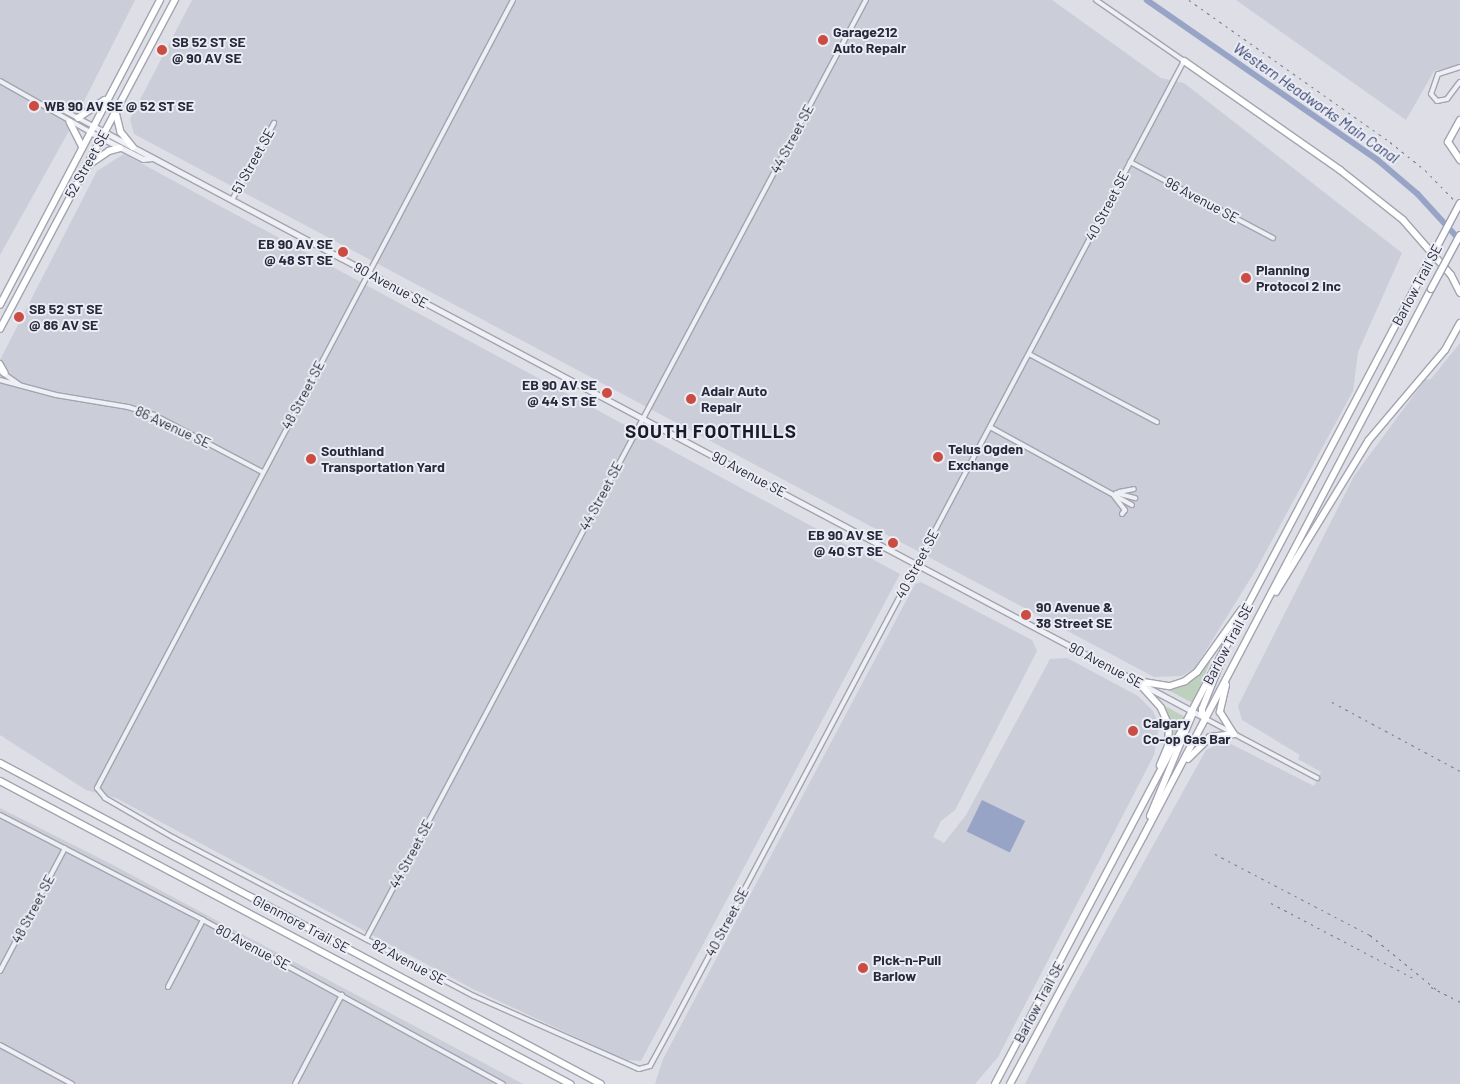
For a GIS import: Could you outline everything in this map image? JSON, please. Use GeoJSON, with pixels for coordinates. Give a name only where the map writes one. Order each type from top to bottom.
{"type":"FeatureCollection","features":[{"type":"Feature","properties":{"kind":"main road","name":"52 Street SE"},"geometry":{"type":"LineString","coordinates":[[0,304],[160,0]]}},
{"type":"Feature","properties":{"kind":"main road","name":"52 Street SE"},"geometry":{"type":"LineString","coordinates":[[0,329],[175,0]]}},
{"type":"Feature","properties":{"kind":"main road"},"geometry":{"type":"LineString","coordinates":[[1184,61],[1340,170],[1402,220],[1451,276],[1460,293]]}},
{"type":"Feature","properties":{"kind":"main road"},"geometry":{"type":"LineString","coordinates":[[78,118],[107,99]]}},
{"type":"Feature","properties":{"kind":"main road"},"geometry":{"type":"LineString","coordinates":[[116,112],[119,127],[133,147]]}},
{"type":"Feature","properties":{"kind":"main road"},"geometry":{"type":"LineString","coordinates":[[1460,120],[1448,142],[1460,160]]}},
{"type":"Feature","properties":{"kind":"main road"},"geometry":{"type":"LineString","coordinates":[[70,122],[82,146]]}},
{"type":"Feature","properties":{"kind":"main road"},"geometry":{"type":"LineString","coordinates":[[84,169],[109,151],[120,148]]}},
{"type":"Feature","properties":{"kind":"main road","name":"Barlow Trail SE"},"geometry":{"type":"LineString","coordinates":[[995,1084],[1460,203]]}},
{"type":"Feature","properties":{"kind":"main road","name":"Barlow Trail SE"},"geometry":{"type":"LineString","coordinates":[[1010,1084],[1144,838],[1228,673],[1460,235]]}},
{"type":"Feature","properties":{"kind":"main road"},"geometry":{"type":"LineString","coordinates":[[1258,618],[1368,442],[1445,350],[1460,323]]}},
{"type":"Feature","properties":{"kind":"main road"},"geometry":{"type":"LineString","coordinates":[[0,364],[3,372]]}},
{"type":"Feature","properties":{"kind":"main road"},"geometry":{"type":"LineString","coordinates":[[1137,682],[1170,686],[1197,672],[1259,585]]}},
{"type":"Feature","properties":{"kind":"main road"},"geometry":{"type":"LineString","coordinates":[[1206,718],[1202,714],[1202,709],[1219,673],[1226,646]]}},
{"type":"Feature","properties":{"kind":"main road"},"geometry":{"type":"LineString","coordinates":[[1175,778],[1203,741],[1215,735],[1234,734],[1220,712],[1228,673]]}},
{"type":"Feature","properties":{"kind":"main road"},"geometry":{"type":"LineString","coordinates":[[1137,682],[1161,708],[1169,731],[1168,746],[1145,801]]}},
{"type":"Feature","properties":{"kind":"main road"},"geometry":{"type":"LineString","coordinates":[[1144,838],[1191,724],[1193,711]]}},
{"type":"Feature","properties":{"kind":"main road","name":"Glenmore Trail SE"},"geometry":{"type":"LineString","coordinates":[[1,764],[601,1084]]}},
{"type":"Feature","properties":{"kind":"main road","name":"Glenmore Trail SE"},"geometry":{"type":"LineString","coordinates":[[0,781],[570,1084]]}},
{"type":"Feature","properties":{"kind":"street","name":"48 Street SE"},"geometry":{"type":"LineString","coordinates":[[98,791],[98,782],[513,0]]}},
{"type":"Feature","properties":{"kind":"street","name":"44 Street SE"},"geometry":{"type":"LineString","coordinates":[[366,940],[866,0]]}},
{"type":"Feature","properties":{"kind":"street"},"geometry":{"type":"LineString","coordinates":[[1096,0],[1184,61]]}},
{"type":"Feature","properties":{"kind":"street","name":"40 Street SE"},"geometry":{"type":"LineString","coordinates":[[650,1066],[1184,61]]}},
{"type":"Feature","properties":{"kind":"street"},"geometry":{"type":"LineString","coordinates":[[1460,67],[1438,74],[1431,94],[1437,101],[1447,99],[1460,82]]}},
{"type":"Feature","properties":{"kind":"street","name":"90 Avenue SE"},"geometry":{"type":"LineString","coordinates":[[0,81],[49,107],[70,122],[102,139],[143,159],[152,158]]}},
{"type":"Feature","properties":{"kind":"street","name":"90 Avenue SE"},"geometry":{"type":"LineString","coordinates":[[49,107],[59,108],[105,132],[1317,778]]}},
{"type":"Feature","properties":{"kind":"street","name":"51 Street SE"},"geometry":{"type":"LineString","coordinates":[[232,200],[274,123]]}},
{"type":"Feature","properties":{"kind":"street","name":"96 Avenue SE"},"geometry":{"type":"LineString","coordinates":[[1130,162],[1273,238]]}},
{"type":"Feature","properties":{"kind":"street"},"geometry":{"type":"LineString","coordinates":[[1028,354],[1157,422]]}},
{"type":"Feature","properties":{"kind":"street","name":"86 Avenue SE"},"geometry":{"type":"LineString","coordinates":[[3,372],[20,385]]}},
{"type":"Feature","properties":{"kind":"street","name":"86 Avenue SE"},"geometry":{"type":"LineString","coordinates":[[0,380],[56,395],[128,407],[154,415],[262,472]]}},
{"type":"Feature","properties":{"kind":"street"},"geometry":{"type":"LineString","coordinates":[[990,427],[1112,492],[1132,505]]}},
{"type":"Feature","properties":{"kind":"street"},"geometry":{"type":"LineString","coordinates":[[1112,492],[1134,489]]}},
{"type":"Feature","properties":{"kind":"street"},"geometry":{"type":"LineString","coordinates":[[1112,492],[1135,498]]}},
{"type":"Feature","properties":{"kind":"street"},"geometry":{"type":"LineString","coordinates":[[1112,492],[1125,510],[1122,514]]}},
{"type":"Feature","properties":{"kind":"street","name":"82 Avenue SE"},"geometry":{"type":"LineString","coordinates":[[98,791],[174,838],[511,1015],[628,1067],[639,1069],[650,1066]]}},
{"type":"Feature","properties":{"kind":"street","name":"80 Avenue SE"},"geometry":{"type":"LineString","coordinates":[[0,815],[203,920],[503,1084]]}},
{"type":"Feature","properties":{"kind":"street","name":"48 Street SE"},"geometry":{"type":"LineString","coordinates":[[0,971],[65,848]]}},
{"type":"Feature","properties":{"kind":"street"},"geometry":{"type":"LineString","coordinates":[[168,987],[203,920]]}},
{"type":"Feature","properties":{"kind":"street"},"geometry":{"type":"LineString","coordinates":[[295,1084],[342,995]]}},
{"type":"Feature","properties":{"kind":"street"},"geometry":{"type":"LineString","coordinates":[[0,1045],[72,1084]]}},
{"type":"Feature","properties":{"kind":"shaded area"},"geometry":{"type":"Polygon","coordinates":[[[0,0],[135,0],[70,129],[0,255],[0,0]]]}},
{"type":"Feature","properties":{"kind":"shaded area"},"geometry":{"type":"Polygon","coordinates":[[[192,0],[1052,0],[1161,78],[1184,83],[1402,253],[1358,352],[1353,391],[1257,568],[1195,668],[1182,676],[1154,677],[134,134],[130,119],[192,0]]]}},
{"type":"Feature","properties":{"kind":"shaded area"},"geometry":{"type":"Polygon","coordinates":[[[1236,0],[1460,0],[1460,65],[1434,71],[1406,120],[1236,0]]]}},
{"type":"Feature","properties":{"kind":"shaded area"},"geometry":{"type":"Polygon","coordinates":[[[124,154],[900,574],[641,1061],[625,1060],[473,989],[116,798],[86,790],[0,735],[0,360],[97,171],[124,154]]]}},
{"type":"Feature","properties":{"kind":"shaded area"},"geometry":{"type":"Polygon","coordinates":[[[1460,343],[1460,1084],[1025,1084],[1068,999],[1206,750],[1225,741],[1314,786],[1321,772],[1298,759],[1300,755],[1242,720],[1238,706],[1354,476],[1425,380],[1431,379],[1460,343]]]}},
{"type":"Feature","properties":{"kind":"shaded area"},"geometry":{"type":"Polygon","coordinates":[[[921,582],[1032,640],[1037,651],[955,810],[941,821],[933,837],[944,843],[966,815],[1050,659],[1067,658],[1138,696],[1153,711],[1159,726],[1154,755],[998,1057],[975,1084],[655,1084],[663,1059],[915,584],[921,582]]]}},
{"type":"Feature","properties":{"kind":"shaded area"},"geometry":{"type":"Polygon","coordinates":[[[0,808],[113,865],[523,1084],[0,1084],[0,808]]]}},
{"type":"Feature","properties":{"kind":"green space"},"geometry":{"type":"Polygon","coordinates":[[[1211,660],[1193,703],[1168,690],[1193,679],[1211,660]]]}},
{"type":"Feature","properties":{"kind":"green space"},"geometry":{"type":"Polygon","coordinates":[[[1165,706],[1185,717],[1173,739],[1163,707],[1165,706]]]}},
{"type":"Feature","properties":{"kind":"water"},"geometry":{"type":"Polygon","coordinates":[[[982,800],[1025,821],[1010,852],[967,831],[982,800]]]}},
{"type":"Feature","properties":{"kind":"waterway","name":"Western Headworks Main Canal"},"geometry":{"type":"LineString","coordinates":[[1147,0],[1378,160],[1418,194],[1460,240]]}},
{"type":"Feature","properties":{"kind":"railway"},"geometry":{"type":"LineString","coordinates":[[1189,0],[1390,142],[1425,170],[1460,206]]}},
{"type":"Feature","properties":{"kind":"railway"},"geometry":{"type":"LineString","coordinates":[[1332,702],[1460,771]]}},
{"type":"Feature","properties":{"kind":"railway"},"geometry":{"type":"LineString","coordinates":[[1215,854],[1370,935],[1437,990]]}},
{"type":"Feature","properties":{"kind":"railway"},"geometry":{"type":"LineString","coordinates":[[1271,903],[1413,978]]}},
{"type":"Feature","properties":{"kind":"railway"},"geometry":{"type":"LineString","coordinates":[[1431,987],[1460,1002]]}},
{"type":"Feature","properties":{"kind":"place","name":"Garage212 Auto Repair"},"geometry":{"type":"Point","coordinates":[823,40]}},
{"type":"Feature","properties":{"kind":"place","name":"SB 52 ST SE @ 90 AV SE"},"geometry":{"type":"Point","coordinates":[162,50]}},
{"type":"Feature","properties":{"kind":"place","name":"WB 90 AV SE @ 52 ST SE"},"geometry":{"type":"Point","coordinates":[34,106]}},
{"type":"Feature","properties":{"kind":"place","name":"EB 90 AV SE @ 48 ST SE"},"geometry":{"type":"Point","coordinates":[343,252]}},
{"type":"Feature","properties":{"kind":"place","name":"Planning Protocol 2 Inc"},"geometry":{"type":"Point","coordinates":[1246,278]}},
{"type":"Feature","properties":{"kind":"place","name":"SB 52 ST SE @ 86 AV SE"},"geometry":{"type":"Point","coordinates":[19,317]}},
{"type":"Feature","properties":{"kind":"place","name":"EB 90 AV SE @ 44 ST SE"},"geometry":{"type":"Point","coordinates":[607,393]}},
{"type":"Feature","properties":{"kind":"place","name":"Adair Auto Repair"},"geometry":{"type":"Point","coordinates":[691,399]}},
{"type":"Feature","properties":{"kind":"place","name":"Telus Ogden Exchange"},"geometry":{"type":"Point","coordinates":[938,457]}},
{"type":"Feature","properties":{"kind":"place","name":"Southland Transportation Yard"},"geometry":{"type":"Point","coordinates":[311,459]}},
{"type":"Feature","properties":{"kind":"place","name":"EB 90 AV SE @ 40 ST SE"},"geometry":{"type":"Point","coordinates":[893,543]}},
{"type":"Feature","properties":{"kind":"place","name":"90 Avenue & 38 Street SE"},"geometry":{"type":"Point","coordinates":[1026,615]}},
{"type":"Feature","properties":{"kind":"place","name":"Calgary Co-op Gas Bar"},"geometry":{"type":"Point","coordinates":[1133,731]}},
{"type":"Feature","properties":{"kind":"place","name":"Pick-n-Pull Barlow"},"geometry":{"type":"Point","coordinates":[863,968]}},
{"type":"Feature","properties":{"kind":"district","name":"SOUTH FOOTHILLS"},"geometry":{"type":"Point","coordinates":[711,431]}}]}
